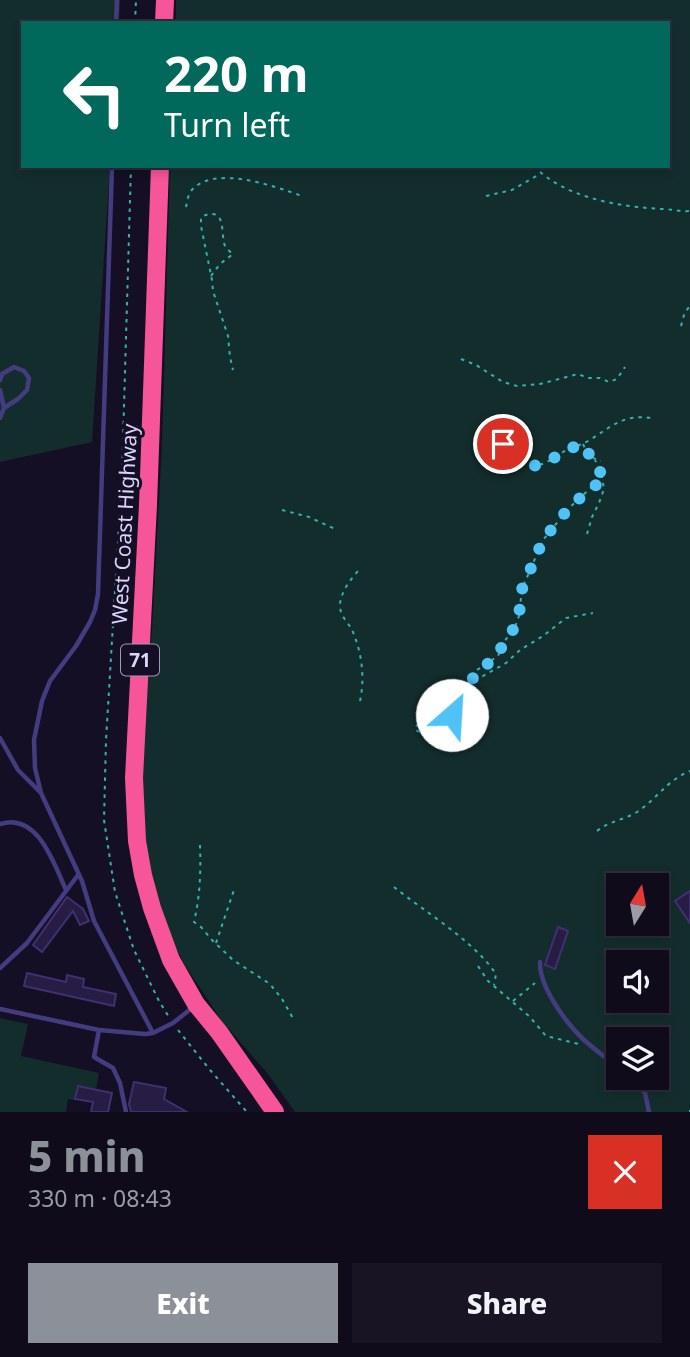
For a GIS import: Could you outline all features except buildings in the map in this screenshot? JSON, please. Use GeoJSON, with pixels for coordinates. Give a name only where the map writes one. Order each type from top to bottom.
{"type":"FeatureCollection","features":[{"type":"Feature","properties":{"kind":"highway"},"geometry":{"type":"LineString","coordinates":[[164,21],[165,0]]}},
{"type":"Feature","properties":{"kind":"highway","name":"West Coast Highway"},"geometry":{"type":"LineString","coordinates":[[160,168],[135,765],[137,841],[152,908],[172,960],[197,1004],[275,1112]]}},
{"type":"Feature","properties":{"kind":"highway","name":"West Coast Highway"},"geometry":{"type":"LineString","coordinates":[[219,1032],[249,1061],[287,1112]]}},
{"type":"Feature","properties":{"kind":"lane"},"geometry":{"type":"LineString","coordinates":[[116,21],[117,0]]}},
{"type":"Feature","properties":{"kind":"lane"},"geometry":{"type":"LineString","coordinates":[[112,168],[98,594],[90,622],[50,681],[42,701],[34,740],[35,768],[41,793],[79,874],[94,921],[153,1033]]}},
{"type":"Feature","properties":{"kind":"lane"},"geometry":{"type":"LineString","coordinates":[[1,375],[14,367],[24,371],[29,378],[27,390],[4,408]]}},
{"type":"Feature","properties":{"kind":"lane"},"geometry":{"type":"LineString","coordinates":[[0,390],[4,408],[0,418]]}},
{"type":"Feature","properties":{"kind":"lane"},"geometry":{"type":"LineString","coordinates":[[0,738],[19,770],[41,793]]}},
{"type":"Feature","properties":{"kind":"lane"},"geometry":{"type":"LineString","coordinates":[[0,824],[15,822],[29,828],[42,840],[66,891]]}},
{"type":"Feature","properties":{"kind":"lane"},"geometry":{"type":"LineString","coordinates":[[0,968],[27,943],[79,874]]}},
{"type":"Feature","properties":{"kind":"lane"},"geometry":{"type":"LineString","coordinates":[[540,962],[542,978],[550,995],[580,1036],[606,1057]]}},
{"type":"Feature","properties":{"kind":"lane"},"geometry":{"type":"LineString","coordinates":[[0,1009],[99,1030],[145,1034],[173,1023],[197,1004]]}},
{"type":"Feature","properties":{"kind":"lane"},"geometry":{"type":"LineString","coordinates":[[99,1030],[94,1057],[113,1068],[120,1083],[126,1112]]}},
{"type":"Feature","properties":{"kind":"lane"},"geometry":{"type":"LineString","coordinates":[[642,1090],[649,1112]]}},
{"type":"Feature","properties":{"kind":"path"},"geometry":{"type":"LineString","coordinates":[[135,21],[136,0]]}},
{"type":"Feature","properties":{"kind":"path"},"geometry":{"type":"LineString","coordinates":[[536,168],[549,180],[613,204],[690,211]]}},
{"type":"Feature","properties":{"kind":"path"},"geometry":{"type":"LineString","coordinates":[[486,196],[512,190],[541,173]]}},
{"type":"Feature","properties":{"kind":"path"},"geometry":{"type":"LineString","coordinates":[[186,207],[191,191],[206,180],[216,177],[235,178],[276,187],[302,196]]}},
{"type":"Feature","properties":{"kind":"path"},"geometry":{"type":"LineString","coordinates":[[211,276],[220,264],[233,254],[224,244],[220,220],[209,214],[203,215],[200,223],[213,292],[229,339],[233,370]]}},
{"type":"Feature","properties":{"kind":"path"},"geometry":{"type":"LineString","coordinates":[[681,326],[690,305]]}},
{"type":"Feature","properties":{"kind":"path"},"geometry":{"type":"LineString","coordinates":[[461,359],[503,382],[517,386],[540,384],[578,374],[609,382],[617,379],[625,367]]}},
{"type":"Feature","properties":{"kind":"path"},"geometry":{"type":"LineString","coordinates":[[486,445],[500,443],[536,466],[583,444],[606,428],[626,419],[653,418]]}},
{"type":"Feature","properties":{"kind":"path"},"geometry":{"type":"LineString","coordinates":[[583,444],[601,472],[603,486],[602,497],[587,534]]}},
{"type":"Feature","properties":{"kind":"path"},"geometry":{"type":"LineString","coordinates":[[595,460],[601,461]]}},
{"type":"Feature","properties":{"kind":"path"},"geometry":{"type":"LineString","coordinates":[[535,472],[536,466]]}},
{"type":"Feature","properties":{"kind":"path"},"geometry":{"type":"LineString","coordinates":[[425,725],[450,720],[458,696],[480,667],[496,659],[515,627],[522,589],[543,540],[579,498],[594,485],[603,486]]}},
{"type":"Feature","properties":{"kind":"path"},"geometry":{"type":"LineString","coordinates":[[282,510],[309,517],[335,529]]}},
{"type":"Feature","properties":{"kind":"path"},"geometry":{"type":"LineString","coordinates":[[360,701],[361,663],[357,643],[343,617],[340,604],[346,587],[361,568]]}},
{"type":"Feature","properties":{"kind":"path"},"geometry":{"type":"LineString","coordinates":[[473,678],[483,676],[506,663],[566,618],[593,613]]}},
{"type":"Feature","properties":{"kind":"path"},"geometry":{"type":"LineString","coordinates":[[597,831],[604,825],[636,813],[659,791],[690,771]]}},
{"type":"Feature","properties":{"kind":"path"},"geometry":{"type":"LineString","coordinates":[[200,845],[199,901],[194,922],[241,966],[270,984],[294,1020]]}},
{"type":"Feature","properties":{"kind":"path"},"geometry":{"type":"LineString","coordinates":[[216,944],[235,887]]}},
{"type":"Feature","properties":{"kind":"path"},"geometry":{"type":"LineString","coordinates":[[394,887],[486,962],[496,974],[494,986]]}},
{"type":"Feature","properties":{"kind":"path"},"geometry":{"type":"LineString","coordinates":[[478,966],[484,976],[546,1035],[585,1047]]}},
{"type":"Feature","properties":{"kind":"path"},"geometry":{"type":"LineString","coordinates":[[512,1002],[542,978]]}},
{"type":"Feature","properties":{"kind":"green space"},"geometry":{"type":"Polygon","coordinates":[[[0,0],[120,0],[119,21],[21,21],[21,168],[110,168],[92,442],[0,462],[0,0]]]}},
{"type":"Feature","properties":{"kind":"green space"},"geometry":{"type":"Polygon","coordinates":[[[176,0],[690,0],[690,1112],[295,1112],[268,1074],[221,1020],[183,962],[168,933],[149,871],[141,803],[144,716],[152,629],[162,444],[170,168],[670,168],[670,21],[176,21],[176,0]]]}},
{"type":"Feature","properties":{"kind":"green space"},"geometry":{"type":"Polygon","coordinates":[[[0,1018],[28,1024],[21,1056],[99,1073],[96,1089],[77,1085],[74,1100],[68,1099],[66,1112],[0,1112],[0,1018]]]}},
{"type":"Feature","properties":{"kind":"route"},"geometry":{"type":"LineString","coordinates":[[452,715],[460,692],[477,670],[496,659],[506,638],[513,631],[519,615],[522,589],[543,540],[579,498],[594,485],[603,486],[601,472],[583,444],[536,466],[503,444]]}}]}
